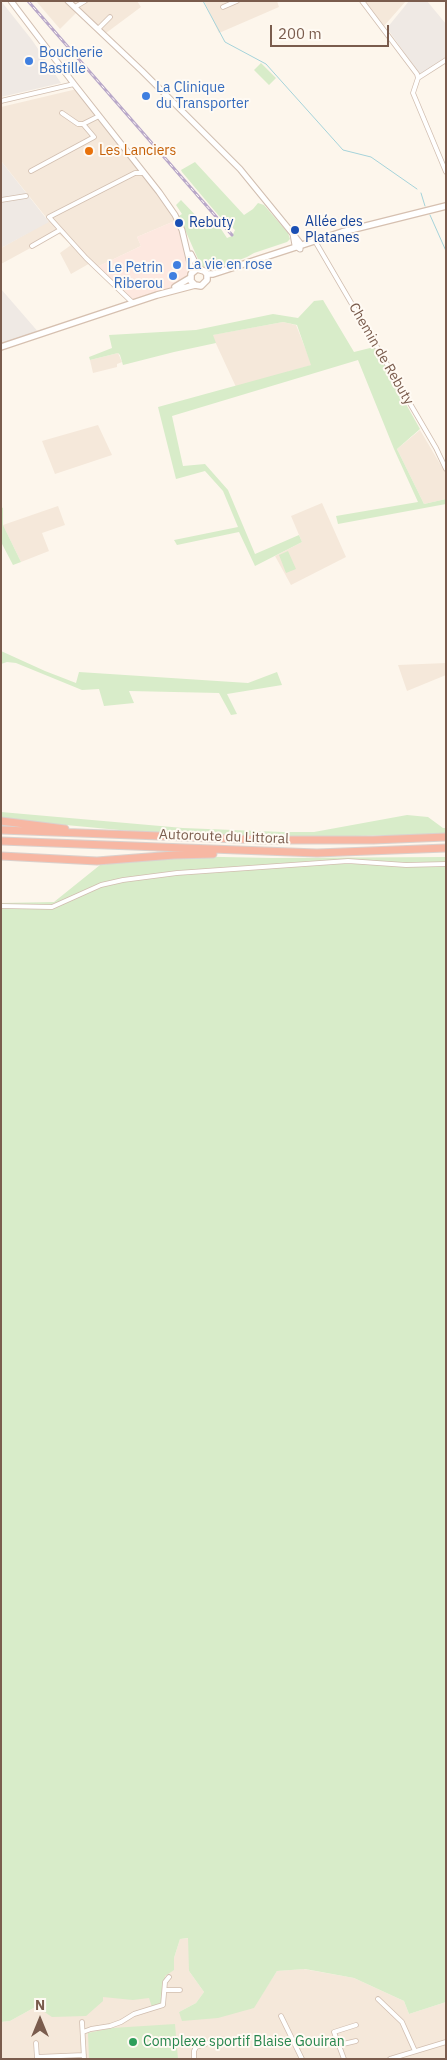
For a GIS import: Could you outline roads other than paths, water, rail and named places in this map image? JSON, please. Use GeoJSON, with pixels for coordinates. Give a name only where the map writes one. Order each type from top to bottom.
{"type":"FeatureCollection","features":[{"type":"Feature","properties":{"kind":"highway"},"geometry":{"type":"LineString","coordinates":[[1,821],[58,828],[186,838]]}},
{"type":"Feature","properties":{"kind":"highway","name":"Autoroute du Littoral"},"geometry":{"type":"LineString","coordinates":[[1,830],[186,838],[326,841],[446,837]]}},
{"type":"Feature","properties":{"kind":"highway","name":"Autoroute du Littoral"},"geometry":{"type":"LineString","coordinates":[[1,841],[317,852],[446,848]]}},
{"type":"Feature","properties":{"kind":"highway"},"geometry":{"type":"LineString","coordinates":[[1,856],[97,861],[174,854],[317,852]]}},
{"type":"Feature","properties":{"kind":"main road"},"geometry":{"type":"LineString","coordinates":[[205,275],[368,226],[446,206]]}},
{"type":"Feature","properties":{"kind":"main road"},"geometry":{"type":"LineString","coordinates":[[157,295],[192,275],[197,269],[205,275]]}},
{"type":"Feature","properties":{"kind":"main road"},"geometry":{"type":"LineString","coordinates":[[192,275],[195,285]]}},
{"type":"Feature","properties":{"kind":"main road"},"geometry":{"type":"LineString","coordinates":[[1,347],[157,295],[195,285],[201,286],[205,275]]}},
{"type":"Feature","properties":{"kind":"street"},"geometry":{"type":"LineString","coordinates":[[11,1],[144,172],[175,215],[187,247],[205,275]]}},
{"type":"Feature","properties":{"kind":"street"},"geometry":{"type":"LineString","coordinates":[[68,1],[142,71],[240,169],[293,234],[299,247]]}},
{"type":"Feature","properties":{"kind":"street"},"geometry":{"type":"LineString","coordinates":[[75,7],[85,1]]}},
{"type":"Feature","properties":{"kind":"street"},"geometry":{"type":"LineString","coordinates":[[223,7],[237,1]]}},
{"type":"Feature","properties":{"kind":"street"},"geometry":{"type":"LineString","coordinates":[[362,1],[417,74],[418,78],[413,93],[446,172]]}},
{"type":"Feature","properties":{"kind":"street"},"geometry":{"type":"LineString","coordinates":[[98,29],[110,18]]}},
{"type":"Feature","properties":{"kind":"street"},"geometry":{"type":"LineString","coordinates":[[418,78],[446,60]]}},
{"type":"Feature","properties":{"kind":"street"},"geometry":{"type":"LineString","coordinates":[[1,101],[74,84]]}},
{"type":"Feature","properties":{"kind":"street"},"geometry":{"type":"LineString","coordinates":[[62,113],[78,124],[83,124],[99,116]]}},
{"type":"Feature","properties":{"kind":"street"},"geometry":{"type":"LineString","coordinates":[[31,171],[94,136],[83,124]]}},
{"type":"Feature","properties":{"kind":"street"},"geometry":{"type":"LineString","coordinates":[[133,303],[86,258],[49,217],[135,173],[144,172]]}},
{"type":"Feature","properties":{"kind":"street"},"geometry":{"type":"LineString","coordinates":[[1,200],[26,196]]}},
{"type":"Feature","properties":{"kind":"street"},"geometry":{"type":"LineString","coordinates":[[32,246],[60,230]]}},
{"type":"Feature","properties":{"kind":"street","name":"Chemin de Rebuty"},"geometry":{"type":"LineString","coordinates":[[316,242],[407,397],[446,469]]}},
{"type":"Feature","properties":{"kind":"street"},"geometry":{"type":"LineString","coordinates":[[187,247],[192,275]]}},
{"type":"Feature","properties":{"kind":"street"},"geometry":{"type":"LineString","coordinates":[[1,906],[52,906],[101,885],[140,877],[187,872],[348,861],[406,865],[446,864]]}},
{"type":"Feature","properties":{"kind":"street"},"geometry":{"type":"LineString","coordinates":[[83,2032],[110,2026],[134,2014],[163,2005],[165,1982],[169,1977]]}},
{"type":"Feature","properties":{"kind":"street"},"geometry":{"type":"LineString","coordinates":[[165,1990],[180,1990]]}},
{"type":"Feature","properties":{"kind":"street"},"geometry":{"type":"LineString","coordinates":[[378,1999],[402,2022],[415,2051]]}},
{"type":"Feature","properties":{"kind":"street"},"geometry":{"type":"LineString","coordinates":[[281,2016],[302,2059]]}},
{"type":"Feature","properties":{"kind":"street"},"geometry":{"type":"LineString","coordinates":[[36,2043],[37,2058],[84,2057],[82,2022]]}},
{"type":"Feature","properties":{"kind":"street"},"geometry":{"type":"LineString","coordinates":[[344,2059],[334,2032],[356,2025]]}},
{"type":"Feature","properties":{"kind":"street"},"geometry":{"type":"LineString","coordinates":[[194,2059],[196,2047],[221,2039]]}},
{"type":"Feature","properties":{"kind":"street"},"geometry":{"type":"LineString","coordinates":[[339,2045],[356,2041]]}},
{"type":"Feature","properties":{"kind":"street"},"geometry":{"type":"LineString","coordinates":[[390,2059],[446,2042]]}},
{"type":"Feature","properties":{"kind":"waterway"},"geometry":{"type":"LineString","coordinates":[[203,1],[225,42],[266,64],[343,150],[371,157],[417,189]]}},
{"type":"Feature","properties":{"kind":"waterway"},"geometry":{"type":"LineString","coordinates":[[421,193],[425,206]]}},
{"type":"Feature","properties":{"kind":"waterway"},"geometry":{"type":"LineString","coordinates":[[430,215],[446,251]]}},
{"type":"Feature","properties":{"kind":"railway"},"geometry":{"type":"LineString","coordinates":[[28,1],[232,235]]}},
{"type":"Feature","properties":{"kind":"place","name":"Boucherie Bastille"},"geometry":{"type":"Point","coordinates":[29,61]}},
{"type":"Feature","properties":{"kind":"place","name":"La Clinique du Transporter"},"geometry":{"type":"Point","coordinates":[146,96]}},
{"type":"Feature","properties":{"kind":"place","name":"Les Lanciers"},"geometry":{"type":"Point","coordinates":[89,151]}},
{"type":"Feature","properties":{"kind":"place","name":"Rebuty"},"geometry":{"type":"Point","coordinates":[179,223]}},
{"type":"Feature","properties":{"kind":"place","name":"Allée des Platanes"},"geometry":{"type":"Point","coordinates":[295,230]}},
{"type":"Feature","properties":{"kind":"place","name":"La vie en rose"},"geometry":{"type":"Point","coordinates":[177,265]}},
{"type":"Feature","properties":{"kind":"place","name":"Le Petrin Riberou"},"geometry":{"type":"Point","coordinates":[173,276]}},
{"type":"Feature","properties":{"kind":"place","name":"Complexe sportif Blaise Gouiran"},"geometry":{"type":"Point","coordinates":[133,2042]}}]}
